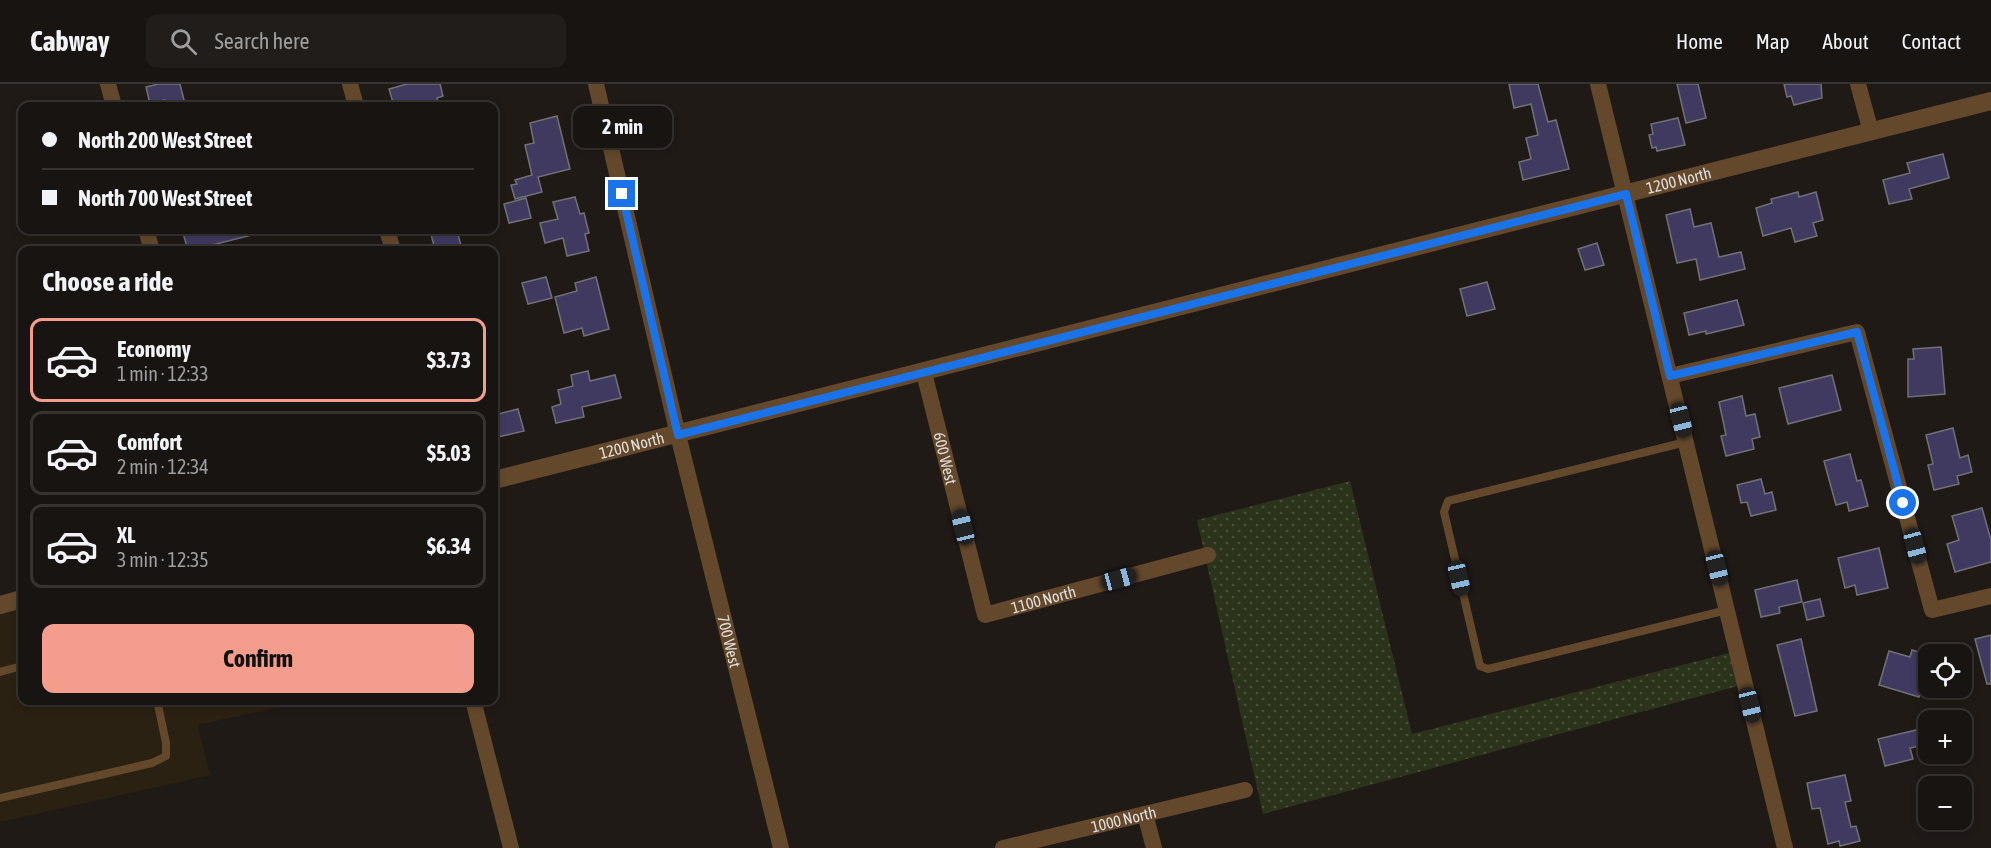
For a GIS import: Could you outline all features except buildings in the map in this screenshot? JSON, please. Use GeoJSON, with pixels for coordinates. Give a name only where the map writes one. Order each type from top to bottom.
{"type":"FeatureCollection","features":[{"type":"Feature","properties":{"kind":"street"},"geometry":{"type":"LineString","coordinates":[[108,84],[113,102]]}},
{"type":"Feature","properties":{"kind":"street"},"geometry":{"type":"LineString","coordinates":[[350,84],[355,102]]}},
{"type":"Feature","properties":{"kind":"street","name":"700 West"},"geometry":{"type":"LineString","coordinates":[[596,84],[678,435],[781,848]]}},
{"type":"Feature","properties":{"kind":"street"},"geometry":{"type":"LineString","coordinates":[[1598,84],[1785,848]]}},
{"type":"Feature","properties":{"kind":"street"},"geometry":{"type":"LineString","coordinates":[[1858,84],[1871,132]]}},
{"type":"Feature","properties":{"kind":"street","name":"1200 North"},"geometry":{"type":"LineString","coordinates":[[498,479],[1991,101]]}},
{"type":"Feature","properties":{"kind":"street"},"geometry":{"type":"LineString","coordinates":[[1670,376],[1857,332],[1932,610],[1991,596]]}},
{"type":"Feature","properties":{"kind":"street","name":"600 West"},"geometry":{"type":"LineString","coordinates":[[924,373],[985,615]]}},
{"type":"Feature","properties":{"kind":"street","name":"1100 North"},"geometry":{"type":"LineString","coordinates":[[985,615],[1208,555]]}},
{"type":"Feature","properties":{"kind":"street"},"geometry":{"type":"LineString","coordinates":[[0,605],[18,600]]}},
{"type":"Feature","properties":{"kind":"street"},"geometry":{"type":"LineString","coordinates":[[474,705],[511,848]]}},
{"type":"Feature","properties":{"kind":"street","name":"1000 North"},"geometry":{"type":"LineString","coordinates":[[1003,848],[1245,790]]}},
{"type":"Feature","properties":{"kind":"street"},"geometry":{"type":"LineString","coordinates":[[1145,814],[1154,848]]}},
{"type":"Feature","properties":{"kind":"lane"},"geometry":{"type":"LineString","coordinates":[[1686,442],[1448,501],[1443,512],[1480,666],[1488,669],[1727,610]]}},
{"type":"Feature","properties":{"kind":"lane"},"geometry":{"type":"LineString","coordinates":[[0,672],[18,667]]}},
{"type":"Feature","properties":{"kind":"lane"},"geometry":{"type":"LineString","coordinates":[[0,798],[152,763],[166,756],[166,743],[158,705]]}},
{"type":"Feature","properties":{"kind":"shaded area"},"geometry":{"type":"Polygon","coordinates":[[[18,600],[18,705],[288,705],[198,725],[210,775],[0,822],[0,605],[18,600]]]}},
{"type":"Feature","properties":{"kind":"green space"},"geometry":{"type":"Polygon","coordinates":[[[1350,481],[1412,734],[1737,651],[1745,684],[1263,814],[1197,520],[1350,481]]]}},
{"type":"Feature","properties":{"kind":"route"},"geometry":{"type":"LineString","coordinates":[[622,194],[678,435],[1626,194],[1670,376],[1857,332],[1903,503]]}}]}
